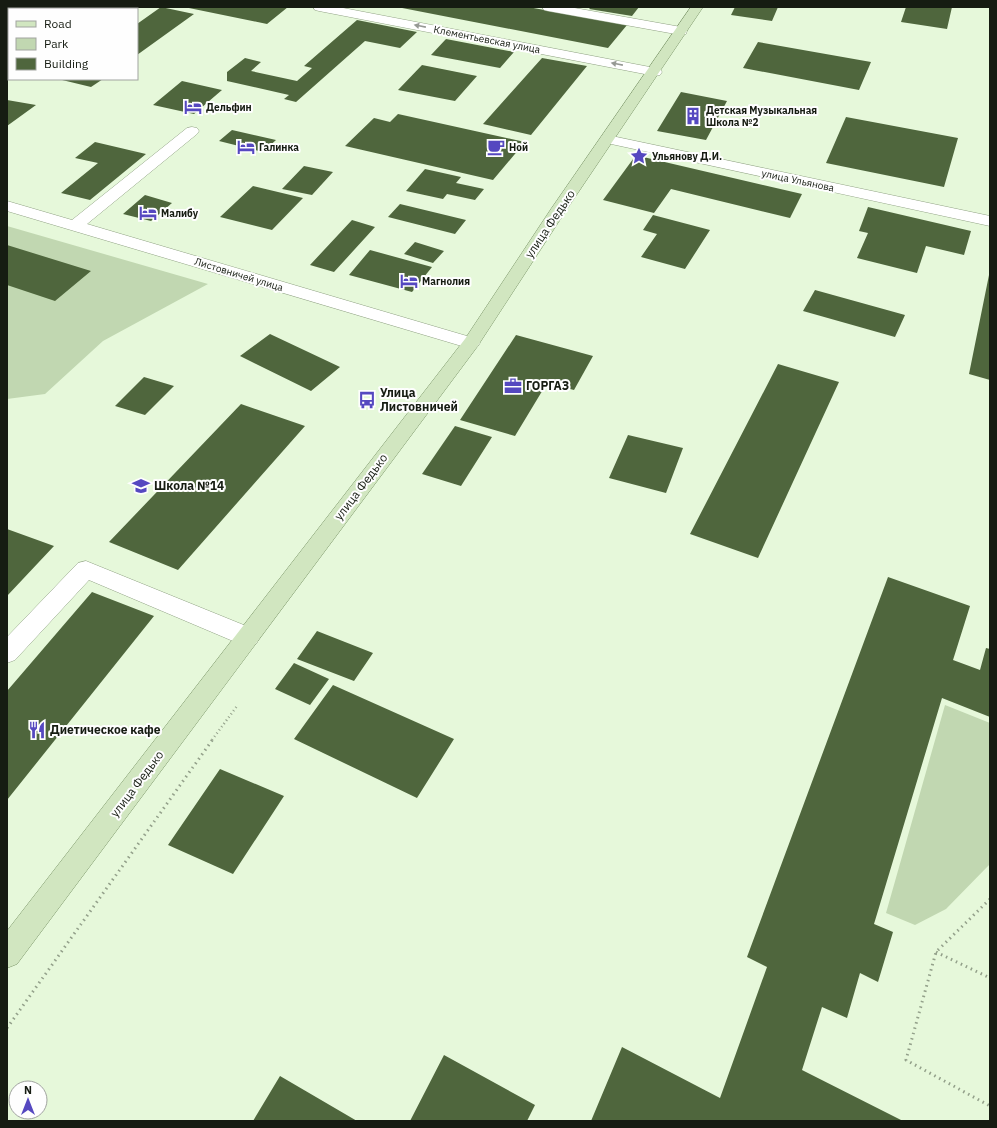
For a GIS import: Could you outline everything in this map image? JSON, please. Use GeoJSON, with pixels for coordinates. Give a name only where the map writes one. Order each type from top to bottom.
{"type":"FeatureCollection","features":[{"type":"Feature","properties":{"kind":"main road","name":"улица Федько"},"geometry":{"type":"LineString","coordinates":[[7,954],[471,343],[607,139],[655,72],[697,7]]}},
{"type":"Feature","properties":{"kind":"street","name":"Клементьевская улица"},"geometry":{"type":"LineString","coordinates":[[319,7],[655,72]]}},
{"type":"Feature","properties":{"kind":"street"},"geometry":{"type":"LineString","coordinates":[[548,7],[568,9],[682,31]]}},
{"type":"Feature","properties":{"kind":"street"},"geometry":{"type":"LineString","coordinates":[[75,226],[192,131]]}},
{"type":"Feature","properties":{"kind":"street","name":"улица Ульянова"},"geometry":{"type":"LineString","coordinates":[[607,139],[990,221]]}},
{"type":"Feature","properties":{"kind":"street","name":"Листовничей улица"},"geometry":{"type":"LineString","coordinates":[[7,206],[471,343]]}},
{"type":"Feature","properties":{"kind":"street"},"geometry":{"type":"LineString","coordinates":[[7,653],[86,570],[248,637]]}},
{"type":"Feature","properties":{"kind":"path"},"geometry":{"type":"LineString","coordinates":[[990,899],[936,952],[906,1060],[990,1106]]}},
{"type":"Feature","properties":{"kind":"path"},"geometry":{"type":"LineString","coordinates":[[936,952],[990,978]]}},
{"type":"Feature","properties":{"kind":"green space"},"geometry":{"type":"Polygon","coordinates":[[[7,226],[208,284],[103,341],[45,394],[7,399],[7,226]]]}},
{"type":"Feature","properties":{"kind":"green space"},"geometry":{"type":"Polygon","coordinates":[[[945,705],[990,723],[990,864],[946,909],[915,925],[886,913],[945,705]]]}},
{"type":"Feature","properties":{"kind":"building"},"geometry":{"type":"Polygon","coordinates":[[[7,7],[41,8],[8,8],[7,14],[7,7]]]}},
{"type":"Feature","properties":{"kind":"building"},"geometry":{"type":"Polygon","coordinates":[[[161,7],[194,14],[138,54],[138,23],[161,7]]]}},
{"type":"Feature","properties":{"kind":"building"},"geometry":{"type":"Polygon","coordinates":[[[184,7],[288,7],[267,24],[184,7]]]}},
{"type":"Feature","properties":{"kind":"building"},"geometry":{"type":"Polygon","coordinates":[[[397,7],[528,7],[627,25],[608,48],[397,7]]]}},
{"type":"Feature","properties":{"kind":"building"},"geometry":{"type":"Polygon","coordinates":[[[591,7],[639,7],[632,16],[589,9],[591,7]]]}},
{"type":"Feature","properties":{"kind":"building"},"geometry":{"type":"Polygon","coordinates":[[[735,7],[778,7],[772,21],[731,15],[735,7]]]}},
{"type":"Feature","properties":{"kind":"building"},"geometry":{"type":"Polygon","coordinates":[[[906,7],[952,7],[947,29],[901,22],[906,7]]]}},
{"type":"Feature","properties":{"kind":"building"},"geometry":{"type":"Polygon","coordinates":[[[357,20],[417,32],[400,48],[365,41],[296,102],[284,99],[289,95],[227,81],[227,72],[245,58],[261,62],[251,71],[297,81],[312,68],[304,66],[357,20]]]}},
{"type":"Feature","properties":{"kind":"building"},"geometry":{"type":"Polygon","coordinates":[[[446,39],[514,52],[500,68],[431,55],[446,39]]]}},
{"type":"Feature","properties":{"kind":"building"},"geometry":{"type":"Polygon","coordinates":[[[758,42],[871,62],[859,90],[743,68],[758,42]]]}},
{"type":"Feature","properties":{"kind":"building"},"geometry":{"type":"Polygon","coordinates":[[[542,58],[587,66],[531,135],[483,124],[542,58]]]}},
{"type":"Feature","properties":{"kind":"building"},"geometry":{"type":"Polygon","coordinates":[[[422,65],[477,76],[455,101],[398,90],[422,65]]]}},
{"type":"Feature","properties":{"kind":"building"},"geometry":{"type":"Polygon","coordinates":[[[62,80],[102,80],[91,87],[62,80]]]}},
{"type":"Feature","properties":{"kind":"building"},"geometry":{"type":"Polygon","coordinates":[[[182,81],[222,90],[194,114],[153,105],[182,81]]]}},
{"type":"Feature","properties":{"kind":"building","name":"Детская Музыкальная Школа №2"},"geometry":{"type":"Polygon","coordinates":[[[681,92],[727,101],[706,140],[657,131],[681,92]]]}},
{"type":"Feature","properties":{"kind":"building"},"geometry":{"type":"Polygon","coordinates":[[[7,100],[36,105],[7,126],[7,100]]]}},
{"type":"Feature","properties":{"kind":"building"},"geometry":{"type":"Polygon","coordinates":[[[398,114],[525,142],[493,180],[345,146],[374,118],[390,122],[398,114]]]}},
{"type":"Feature","properties":{"kind":"building"},"geometry":{"type":"Polygon","coordinates":[[[846,117],[958,138],[944,187],[826,163],[846,117]]]}},
{"type":"Feature","properties":{"kind":"building"},"geometry":{"type":"Polygon","coordinates":[[[232,130],[276,140],[263,152],[219,141],[232,130]]]}},
{"type":"Feature","properties":{"kind":"building"},"geometry":{"type":"Polygon","coordinates":[[[95,142],[146,154],[90,200],[61,193],[98,163],[75,158],[95,142]]]}},
{"type":"Feature","properties":{"kind":"building"},"geometry":{"type":"Polygon","coordinates":[[[636,155],[802,194],[790,218],[671,189],[654,213],[603,200],[636,155]]]}},
{"type":"Feature","properties":{"kind":"building"},"geometry":{"type":"Polygon","coordinates":[[[304,166],[333,172],[312,195],[282,189],[304,166]]]}},
{"type":"Feature","properties":{"kind":"building"},"geometry":{"type":"Polygon","coordinates":[[[425,169],[461,177],[456,183],[484,189],[475,200],[447,194],[443,199],[406,191],[425,169]]]}},
{"type":"Feature","properties":{"kind":"building"},"geometry":{"type":"Polygon","coordinates":[[[253,186],[303,198],[272,230],[220,217],[253,186]]]}},
{"type":"Feature","properties":{"kind":"building"},"geometry":{"type":"Polygon","coordinates":[[[145,195],[172,203],[151,221],[123,214],[145,195]]]}},
{"type":"Feature","properties":{"kind":"building"},"geometry":{"type":"Polygon","coordinates":[[[400,204],[466,220],[455,234],[388,217],[400,204]]]}},
{"type":"Feature","properties":{"kind":"building"},"geometry":{"type":"Polygon","coordinates":[[[868,207],[971,231],[964,255],[926,246],[917,273],[857,258],[868,233],[859,231],[868,207]]]}},
{"type":"Feature","properties":{"kind":"building"},"geometry":{"type":"Polygon","coordinates":[[[653,215],[710,230],[685,269],[641,257],[657,234],[643,230],[653,215]]]}},
{"type":"Feature","properties":{"kind":"building"},"geometry":{"type":"Polygon","coordinates":[[[352,220],[375,227],[334,272],[310,265],[352,220]]]}},
{"type":"Feature","properties":{"kind":"building"},"geometry":{"type":"Polygon","coordinates":[[[415,242],[444,251],[433,263],[404,254],[415,242]]]}},
{"type":"Feature","properties":{"kind":"building"},"geometry":{"type":"Polygon","coordinates":[[[7,245],[91,271],[55,301],[7,285],[7,245]]]}},
{"type":"Feature","properties":{"kind":"building"},"geometry":{"type":"Polygon","coordinates":[[[370,250],[432,267],[412,292],[349,275],[370,250]]]}},
{"type":"Feature","properties":{"kind":"building"},"geometry":{"type":"Polygon","coordinates":[[[990,275],[990,380],[969,374],[990,275]]]}},
{"type":"Feature","properties":{"kind":"building"},"geometry":{"type":"Polygon","coordinates":[[[815,290],[905,315],[895,337],[803,311],[815,290]]]}},
{"type":"Feature","properties":{"kind":"building"},"geometry":{"type":"Polygon","coordinates":[[[270,334],[340,367],[311,391],[240,356],[270,334]]]}},
{"type":"Feature","properties":{"kind":"building","name":"ГОРГАЗ"},"geometry":{"type":"Polygon","coordinates":[[[516,335],[593,356],[574,390],[547,383],[515,436],[460,420],[516,335]]]}},
{"type":"Feature","properties":{"kind":"building"},"geometry":{"type":"Polygon","coordinates":[[[778,364],[839,382],[758,558],[690,534],[778,364]]]}},
{"type":"Feature","properties":{"kind":"building"},"geometry":{"type":"Polygon","coordinates":[[[144,377],[174,386],[145,415],[115,406],[144,377]]]}},
{"type":"Feature","properties":{"kind":"building"},"geometry":{"type":"Polygon","coordinates":[[[241,404],[305,426],[178,570],[109,542],[241,404]]]}},
{"type":"Feature","properties":{"kind":"building"},"geometry":{"type":"Polygon","coordinates":[[[455,426],[492,437],[461,486],[422,474],[455,426]]]}},
{"type":"Feature","properties":{"kind":"building"},"geometry":{"type":"Polygon","coordinates":[[[628,435],[683,448],[666,493],[609,478],[628,435]]]}},
{"type":"Feature","properties":{"kind":"building"},"geometry":{"type":"Polygon","coordinates":[[[7,529],[54,546],[7,596],[7,529]]]}},
{"type":"Feature","properties":{"kind":"building"},"geometry":{"type":"Polygon","coordinates":[[[888,577],[970,606],[953,660],[980,670],[986,648],[990,649],[990,717],[942,698],[874,924],[893,932],[878,982],[860,973],[847,1018],[822,1007],[802,1070],[903,1121],[591,1121],[622,1047],[720,1098],[767,967],[747,957],[888,577]]]}},
{"type":"Feature","properties":{"kind":"building"},"geometry":{"type":"Polygon","coordinates":[[[92,592],[154,616],[7,800],[7,691],[92,592]]]}},
{"type":"Feature","properties":{"kind":"building"},"geometry":{"type":"Polygon","coordinates":[[[317,631],[373,653],[354,681],[297,659],[317,631]]]}},
{"type":"Feature","properties":{"kind":"building"},"geometry":{"type":"Polygon","coordinates":[[[294,663],[329,679],[310,705],[275,689],[294,663]]]}},
{"type":"Feature","properties":{"kind":"building"},"geometry":{"type":"Polygon","coordinates":[[[333,685],[454,739],[417,798],[294,739],[333,685]]]}},
{"type":"Feature","properties":{"kind":"building"},"geometry":{"type":"Polygon","coordinates":[[[220,769],[284,796],[233,874],[168,845],[220,769]]]}},
{"type":"Feature","properties":{"kind":"building"},"geometry":{"type":"Polygon","coordinates":[[[444,1055],[535,1105],[527,1121],[410,1121],[444,1055]]]}},
{"type":"Feature","properties":{"kind":"building"},"geometry":{"type":"Polygon","coordinates":[[[280,1076],[357,1121],[253,1121],[280,1076]]]}},
{"type":"Feature","properties":{"kind":"place","name":"Дельфин"},"geometry":{"type":"Point","coordinates":[193,107]}},
{"type":"Feature","properties":{"kind":"place","name":"Детская Музыкальная Школа №2"},"geometry":{"type":"Point","coordinates":[693,116]}},
{"type":"Feature","properties":{"kind":"place","name":"Галинка"},"geometry":{"type":"Point","coordinates":[246,147]}},
{"type":"Feature","properties":{"kind":"place","name":"Ной"},"geometry":{"type":"Point","coordinates":[496,147]}},
{"type":"Feature","properties":{"kind":"place","name":"Ульянову Д.И."},"geometry":{"type":"Point","coordinates":[639,156]}},
{"type":"Feature","properties":{"kind":"place","name":"Малибу"},"geometry":{"type":"Point","coordinates":[148,213]}},
{"type":"Feature","properties":{"kind":"place","name":"Магнолия"},"geometry":{"type":"Point","coordinates":[409,281]}},
{"type":"Feature","properties":{"kind":"place","name":"ГОРГАЗ"},"geometry":{"type":"Point","coordinates":[513,386]}},
{"type":"Feature","properties":{"kind":"place","name":"Улица Листовничей"},"geometry":{"type":"Point","coordinates":[367,400]}},
{"type":"Feature","properties":{"kind":"place","name":"Школа №14"},"geometry":{"type":"Point","coordinates":[141,486]}},
{"type":"Feature","properties":{"kind":"place","name":"Диетическое кафе"},"geometry":{"type":"Point","coordinates":[37,730]}}]}
